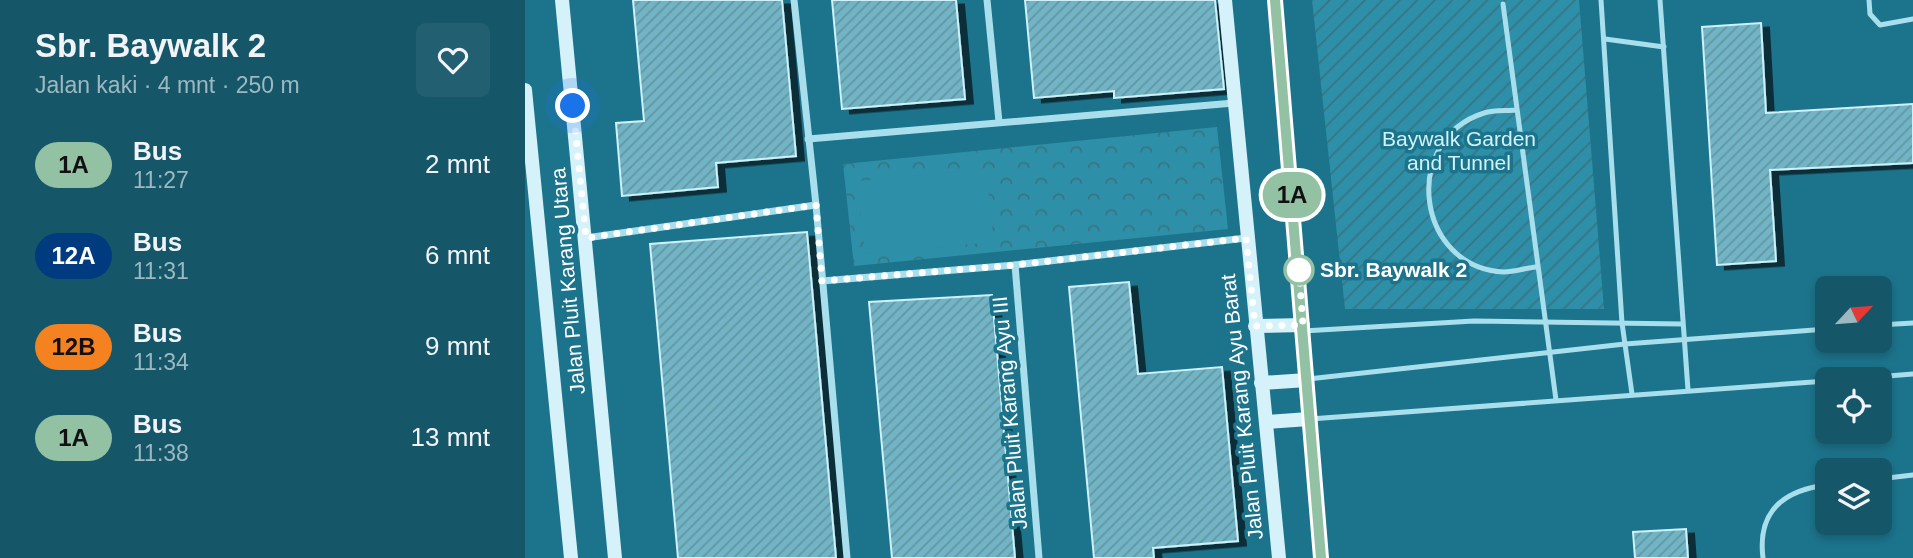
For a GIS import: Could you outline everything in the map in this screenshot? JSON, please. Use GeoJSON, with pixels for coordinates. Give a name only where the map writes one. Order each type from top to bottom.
{"type":"FeatureCollection","features":[{"type":"Feature","properties":{"kind":"street","name":"Jalan Pluit Karang Utara"},"geometry":{"type":"LineString","coordinates":[[562,0],[615,558]]}},
{"type":"Feature","properties":{"kind":"street"},"geometry":{"type":"LineString","coordinates":[[794,0],[816,205],[847,558]]}},
{"type":"Feature","properties":{"kind":"street"},"geometry":{"type":"LineString","coordinates":[[987,0],[999,122]]}},
{"type":"Feature","properties":{"kind":"street","name":"Jalan Pluit Karang Ayu Barat"},"geometry":{"type":"LineString","coordinates":[[1225,0],[1279,558]]}},
{"type":"Feature","properties":{"kind":"street"},"geometry":{"type":"LineString","coordinates":[[1275,0],[1321,558]]}},
{"type":"Feature","properties":{"kind":"street","name":"Jalan Pluit Karang Utara"},"geometry":{"type":"LineString","coordinates":[[525,90],[571,558]]}},
{"type":"Feature","properties":{"kind":"street"},"geometry":{"type":"LineString","coordinates":[[808,139],[1234,103]]}},
{"type":"Feature","properties":{"kind":"street"},"geometry":{"type":"LineString","coordinates":[[586,238],[816,205]]}},
{"type":"Feature","properties":{"kind":"street"},"geometry":{"type":"LineString","coordinates":[[822,281],[1015,265],[1246,238]]}},
{"type":"Feature","properties":{"kind":"street","name":"Jalan Pluit Karang Ayu III"},"geometry":{"type":"LineString","coordinates":[[1015,265],[1039,558]]}},
{"type":"Feature","properties":{"kind":"street"},"geometry":{"type":"LineString","coordinates":[[1255,326],[1303,328]]}},
{"type":"Feature","properties":{"kind":"street"},"geometry":{"type":"LineString","coordinates":[[1261,383],[1307,380]]}},
{"type":"Feature","properties":{"kind":"street"},"geometry":{"type":"LineString","coordinates":[[1266,422],[1309,419]]}},
{"type":"Feature","properties":{"kind":"lane"},"geometry":{"type":"LineString","coordinates":[[1601,0],[1622,323],[1632,394]]}},
{"type":"Feature","properties":{"kind":"lane"},"geometry":{"type":"LineString","coordinates":[[1660,0],[1688,390]]}},
{"type":"Feature","properties":{"kind":"lane"},"geometry":{"type":"LineString","coordinates":[[1869,0],[1870,14],[1880,25],[1913,19]]}},
{"type":"Feature","properties":{"kind":"lane"},"geometry":{"type":"LineString","coordinates":[[1503,4],[1536,267],[1556,400]]}},
{"type":"Feature","properties":{"kind":"lane"},"geometry":{"type":"LineString","coordinates":[[1605,39],[1664,47]]}},
{"type":"Feature","properties":{"kind":"lane"},"geometry":{"type":"LineString","coordinates":[[1516,110],[1484,113],[1456,129],[1436,154],[1427,184],[1431,217],[1447,245],[1473,264],[1504,272],[1536,267]]}},
{"type":"Feature","properties":{"kind":"lane"},"geometry":{"type":"LineString","coordinates":[[1303,328],[1474,321],[1682,324]]}},
{"type":"Feature","properties":{"kind":"lane"},"geometry":{"type":"LineString","coordinates":[[1892,324],[1913,323]]}},
{"type":"Feature","properties":{"kind":"lane"},"geometry":{"type":"LineString","coordinates":[[1307,380],[1625,344],[1815,330]]}},
{"type":"Feature","properties":{"kind":"lane"},"geometry":{"type":"LineString","coordinates":[[1892,376],[1913,374]]}},
{"type":"Feature","properties":{"kind":"lane"},"geometry":{"type":"LineString","coordinates":[[1309,419],[1815,382]]}},
{"type":"Feature","properties":{"kind":"lane"},"geometry":{"type":"LineString","coordinates":[[1892,477],[1913,475]]}},
{"type":"Feature","properties":{"kind":"lane"},"geometry":{"type":"LineString","coordinates":[[1763,558],[1761,540],[1776,503],[1801,488],[1815,486]]}},
{"type":"Feature","properties":{"kind":"green space","name":"Baywalk Garden and Tunnel"},"geometry":{"type":"Polygon","coordinates":[[[1312,0],[1579,0],[1604,309],[1345,309],[1312,0]]]}},
{"type":"Feature","properties":{"kind":"green space"},"geometry":{"type":"Polygon","coordinates":[[[1217,127],[1228,229],[854,266],[843,164],[1217,127]]]}},
{"type":"Feature","properties":{"kind":"green space"},"geometry":{"type":"Polygon","coordinates":[[[986,169],[994,242],[865,254],[857,181],[986,169]]]}},
{"type":"Feature","properties":{"kind":"building"},"geometry":{"type":"Polygon","coordinates":[[[633,0],[782,0],[796,156],[716,163],[718,187],[622,196],[616,123],[644,121],[633,0]]]}},
{"type":"Feature","properties":{"kind":"building"},"geometry":{"type":"Polygon","coordinates":[[[832,0],[956,0],[965,99],[842,109],[832,0]]]}},
{"type":"Feature","properties":{"kind":"building"},"geometry":{"type":"Polygon","coordinates":[[[1025,0],[1215,0],[1224,89],[1114,98],[1114,91],[1034,98],[1025,0]]]}},
{"type":"Feature","properties":{"kind":"building"},"geometry":{"type":"Polygon","coordinates":[[[1761,23],[1766,113],[1913,104],[1913,163],[1770,170],[1776,261],[1717,265],[1702,27],[1761,23]]]}},
{"type":"Feature","properties":{"kind":"building"},"geometry":{"type":"Polygon","coordinates":[[[807,232],[836,558],[678,558],[650,244],[807,232]]]}},
{"type":"Feature","properties":{"kind":"building"},"geometry":{"type":"Polygon","coordinates":[[[1129,282],[1138,374],[1222,367],[1238,541],[1153,548],[1154,558],[1094,558],[1069,287],[1129,282]]]}},
{"type":"Feature","properties":{"kind":"building"},"geometry":{"type":"Polygon","coordinates":[[[992,295],[1015,558],[892,558],[869,302],[992,295]]]}},
{"type":"Feature","properties":{"kind":"building"},"geometry":{"type":"Polygon","coordinates":[[[1686,529],[1688,558],[1635,558],[1633,532],[1686,529]]]}},
{"type":"Feature","properties":{"kind":"bus line","name":"1A"},"geometry":{"type":"LineString","coordinates":[[1275,0],[1321,558]]}},
{"type":"Feature","properties":{"kind":"place","name":"Sbr. Baywalk 2"},"geometry":{"type":"Point","coordinates":[1299,270]}},
{"type":"Feature","properties":{"kind":"route"},"geometry":{"type":"LineString","coordinates":[[573,106],[586,238],[816,205],[822,281],[1015,265],[1246,238],[1255,326],[1303,325],[1299,270]]}}]}
